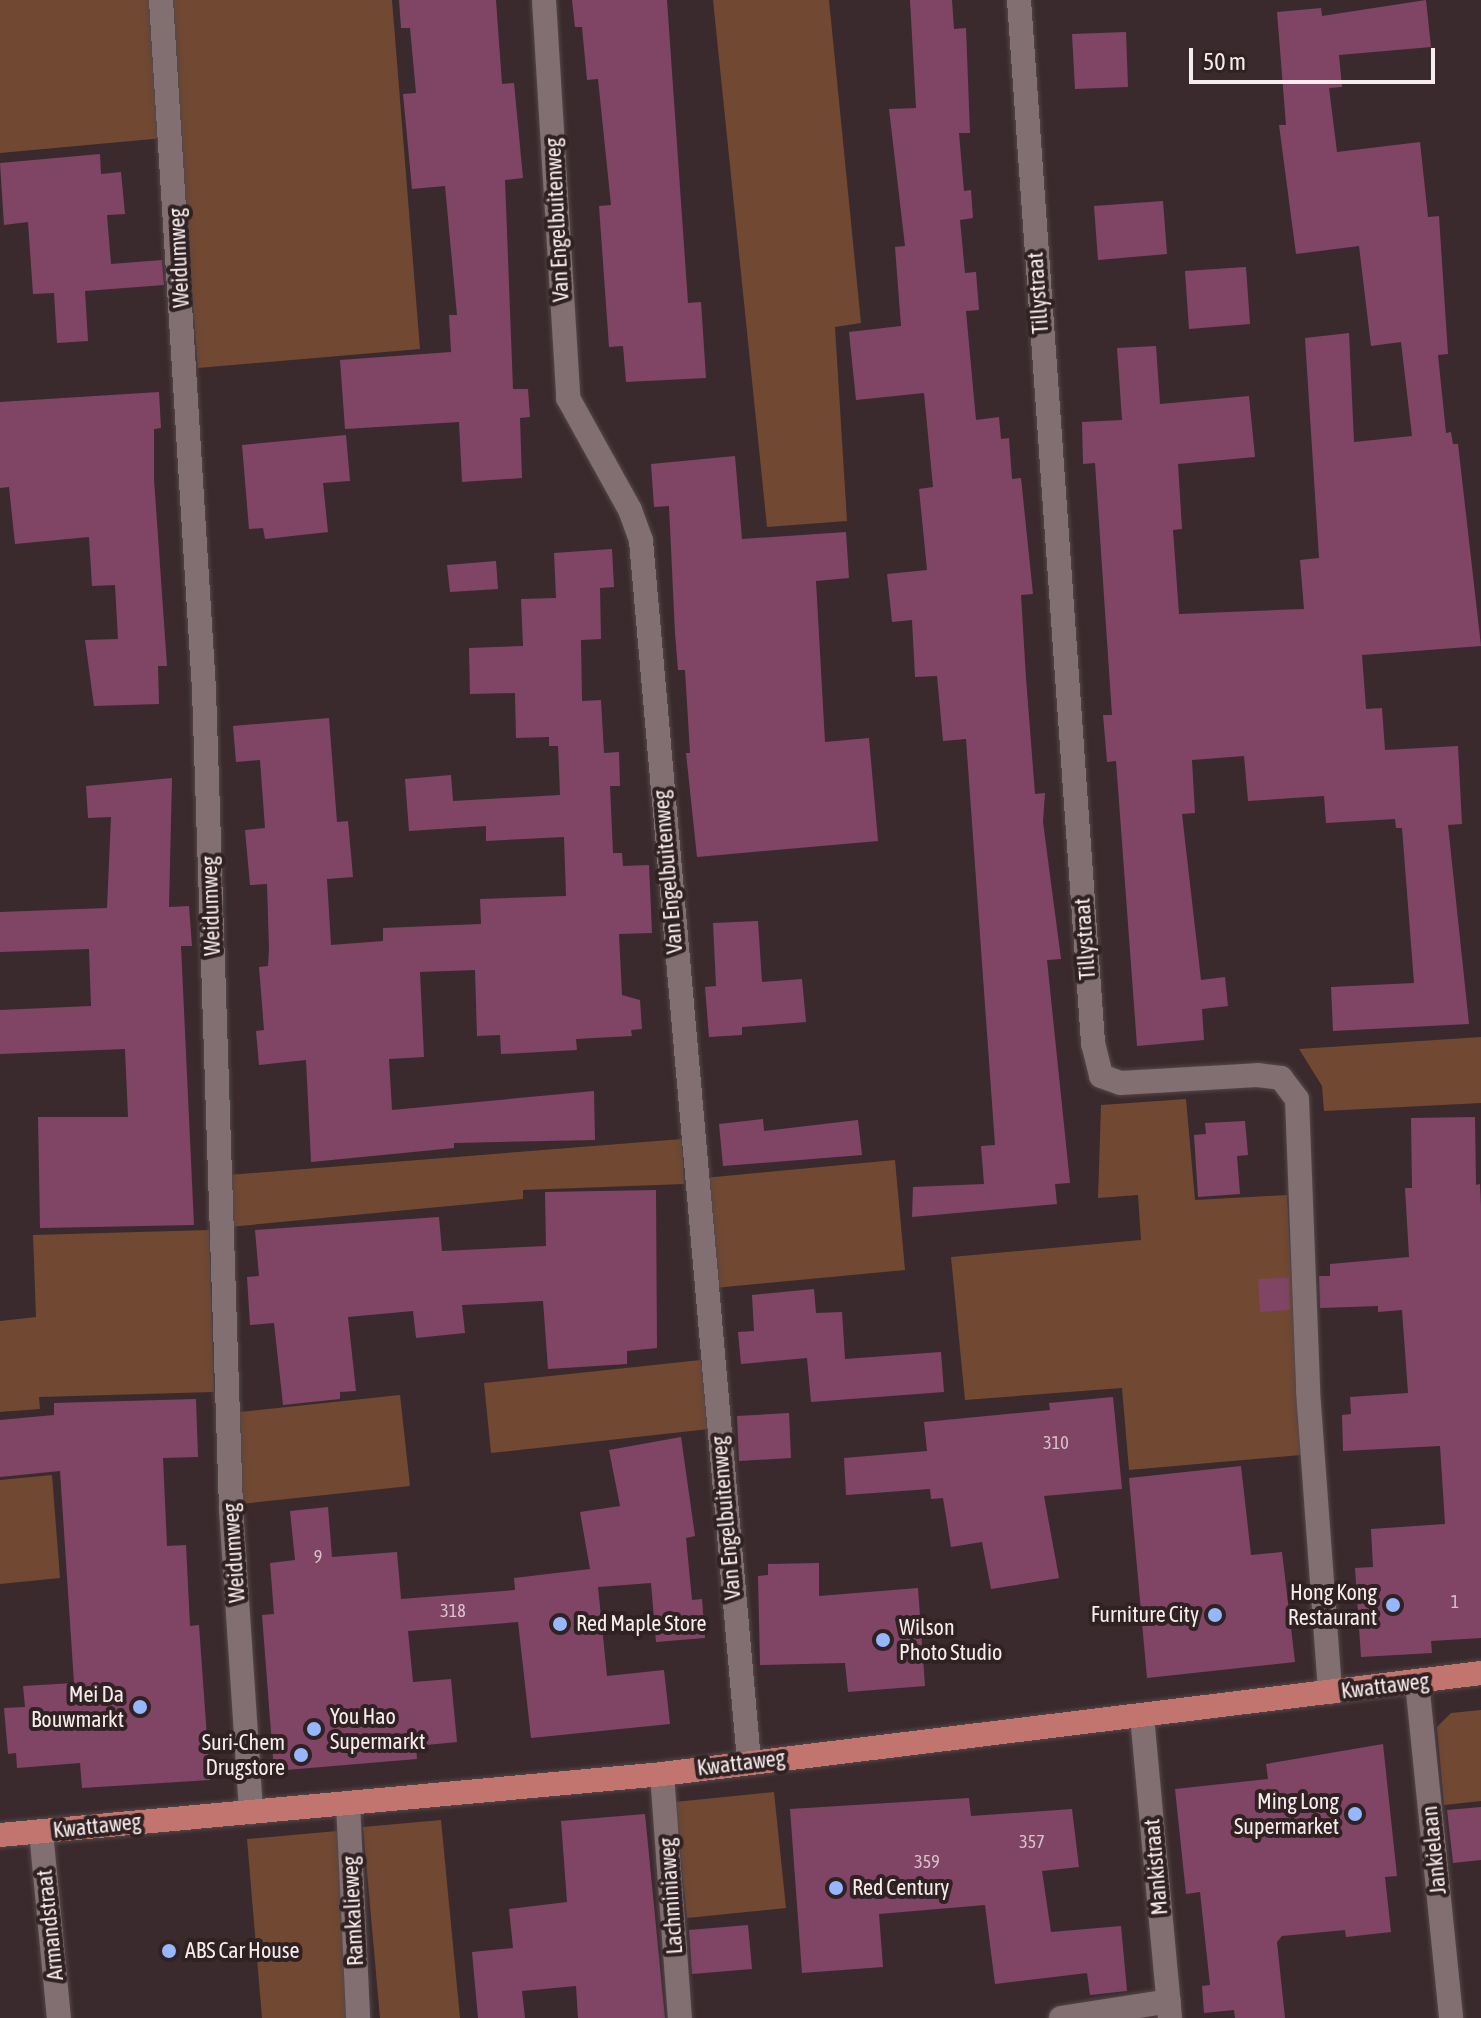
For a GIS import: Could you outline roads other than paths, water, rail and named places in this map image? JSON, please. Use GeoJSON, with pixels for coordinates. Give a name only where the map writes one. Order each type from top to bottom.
{"type":"FeatureCollection","features":[{"type":"Feature","properties":{"kind":"main road","name":"Kwattaweg"},"geometry":{"type":"LineString","coordinates":[[0,1835],[662,1774],[1481,1673]]}},
{"type":"Feature","properties":{"kind":"street","name":"Weidumweg"},"geometry":{"type":"LineString","coordinates":[[161,0],[204,690],[231,1509],[251,1812]]}},
{"type":"Feature","properties":{"kind":"street","name":"Van Engelbuitenweg"},"geometry":{"type":"LineString","coordinates":[[544,0],[568,398],[630,510],[641,541],[749,1761]]}},
{"type":"Feature","properties":{"kind":"street","name":"Tillystraat"},"geometry":{"type":"LineString","coordinates":[[1019,0],[1093,1043],[1101,1076],[1120,1083],[1257,1075],[1281,1078],[1297,1099],[1308,1391],[1330,1692]]}},
{"type":"Feature","properties":{"kind":"street","name":"Jankielaan"},"geometry":{"type":"LineString","coordinates":[[1417,1682],[1451,2018]]}},
{"type":"Feature","properties":{"kind":"street","name":"Mankistraat"},"geometry":{"type":"LineString","coordinates":[[1142,1716],[1170,2009]]}},
{"type":"Feature","properties":{"kind":"street","name":"Lachminiaweg"},"geometry":{"type":"LineString","coordinates":[[662,1774],[680,2018]]}},
{"type":"Feature","properties":{"kind":"street","name":"Ramkalieweg"},"geometry":{"type":"LineString","coordinates":[[348,1803],[358,2018]]}},
{"type":"Feature","properties":{"kind":"street","name":"Armandstraat"},"geometry":{"type":"LineString","coordinates":[[41,1832],[59,2018]]}},
{"type":"Feature","properties":{"kind":"street"},"geometry":{"type":"LineString","coordinates":[[1061,2018],[1170,2009]]}},
{"type":"Feature","properties":{"kind":"place","name":"Hong Kong Restaurant"},"geometry":{"type":"Point","coordinates":[1393,1605]}},
{"type":"Feature","properties":{"kind":"place","name":"Furniture City"},"geometry":{"type":"Point","coordinates":[1215,1615]}},
{"type":"Feature","properties":{"kind":"place","name":"Red Maple Store"},"geometry":{"type":"Point","coordinates":[560,1624]}},
{"type":"Feature","properties":{"kind":"place","name":"Wilson Photo Studio"},"geometry":{"type":"Point","coordinates":[883,1640]}},
{"type":"Feature","properties":{"kind":"place","name":"Mei Da Bouwmarkt"},"geometry":{"type":"Point","coordinates":[140,1707]}},
{"type":"Feature","properties":{"kind":"place","name":"You Hao Supermarkt"},"geometry":{"type":"Point","coordinates":[314,1729]}},
{"type":"Feature","properties":{"kind":"place","name":"Suri-Chem Drugstore"},"geometry":{"type":"Point","coordinates":[301,1755]}},
{"type":"Feature","properties":{"kind":"place","name":"Ming Long Supermarket"},"geometry":{"type":"Point","coordinates":[1355,1814]}},
{"type":"Feature","properties":{"kind":"place","name":"Red Century"},"geometry":{"type":"Point","coordinates":[836,1888]}},
{"type":"Feature","properties":{"kind":"place","name":"ABS Car House"},"geometry":{"type":"Point","coordinates":[169,1951]}}]}
